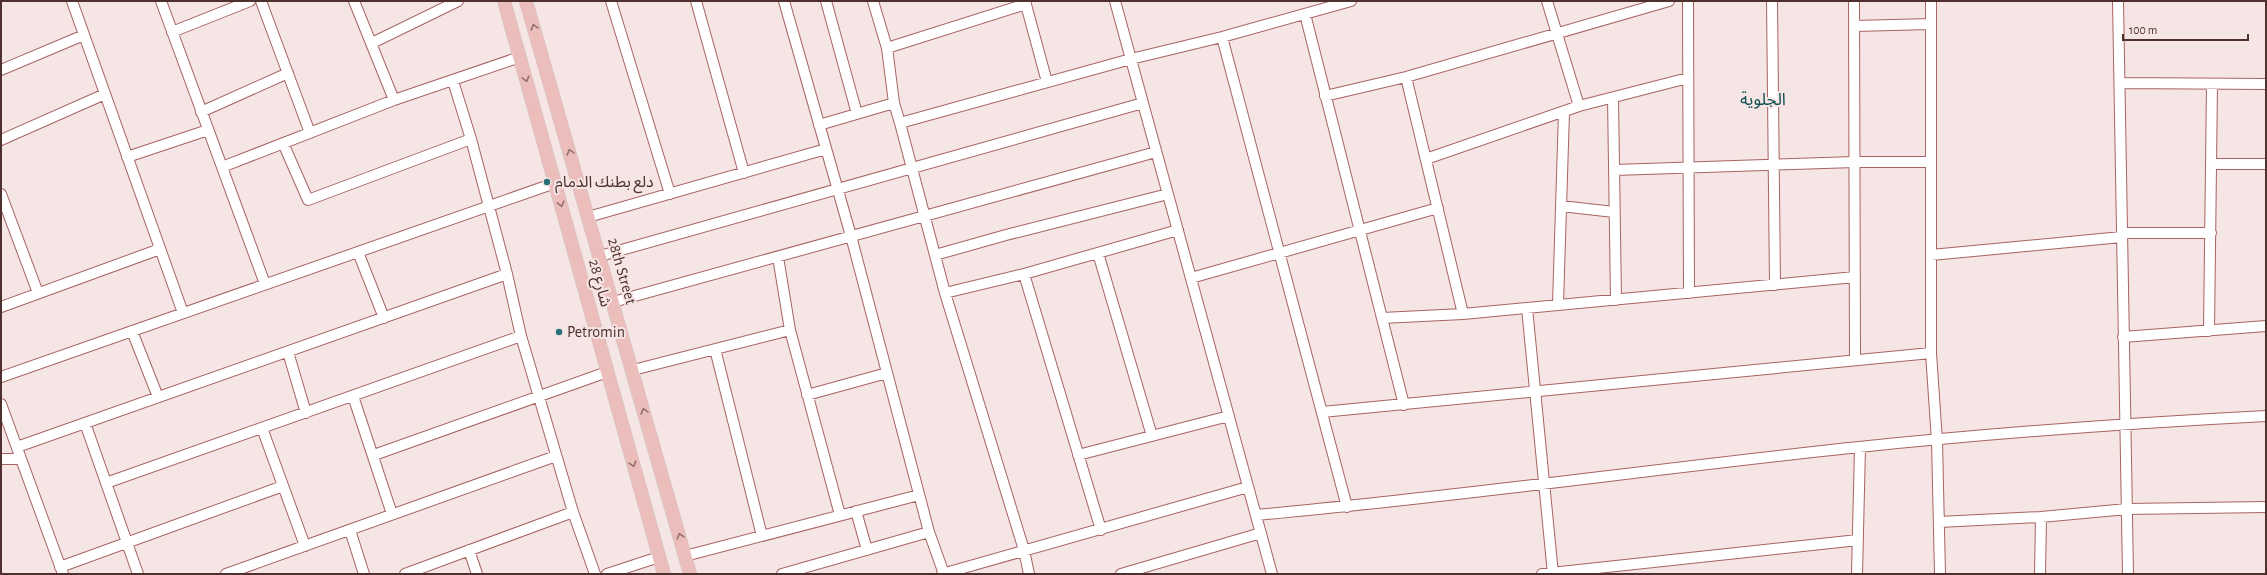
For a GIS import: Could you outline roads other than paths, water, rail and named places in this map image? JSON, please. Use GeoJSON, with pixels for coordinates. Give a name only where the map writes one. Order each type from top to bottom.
{"type":"FeatureCollection","features":[{"type":"Feature","properties":{"kind":"main road","name":"شارع 28"},"geometry":{"type":"LineString","coordinates":[[504,1],[664,574]]}},
{"type":"Feature","properties":{"kind":"main road","name":"28th Street"},"geometry":{"type":"LineString","coordinates":[[527,1],[690,574]]}},
{"type":"Feature","properties":{"kind":"street"},"geometry":{"type":"LineString","coordinates":[[72,1],[183,313]]}},
{"type":"Feature","properties":{"kind":"street"},"geometry":{"type":"LineString","coordinates":[[161,1],[265,284]]}},
{"type":"Feature","properties":{"kind":"street"},"geometry":{"type":"LineString","coordinates":[[172,32],[250,1]]}},
{"type":"Feature","properties":{"kind":"street"},"geometry":{"type":"LineString","coordinates":[[262,1],[310,133]]}},
{"type":"Feature","properties":{"kind":"street"},"geometry":{"type":"LineString","coordinates":[[354,1],[394,100]]}},
{"type":"Feature","properties":{"kind":"street"},"geometry":{"type":"LineString","coordinates":[[372,43],[458,1]]}},
{"type":"Feature","properties":{"kind":"street"},"geometry":{"type":"LineString","coordinates":[[611,1],[670,194]]}},
{"type":"Feature","properties":{"kind":"street"},"geometry":{"type":"LineString","coordinates":[[696,1],[744,172]]}},
{"type":"Feature","properties":{"kind":"street"},"geometry":{"type":"LineString","coordinates":[[784,1],[851,236],[929,532],[948,573],[1248,487]]}},
{"type":"Feature","properties":{"kind":"street"},"geometry":{"type":"LineString","coordinates":[[826,1],[857,114]]}},
{"type":"Feature","properties":{"kind":"street"},"geometry":{"type":"LineString","coordinates":[[873,1],[887,48],[894,104],[923,216],[945,293],[1024,550],[1029,574]]}},
{"type":"Feature","properties":{"kind":"street"},"geometry":{"type":"LineString","coordinates":[[1115,1],[1272,574]]}},
{"type":"Feature","properties":{"kind":"street"},"geometry":{"type":"LineString","coordinates":[[900,123],[1131,58],[1222,38],[1351,1]]}},
{"type":"Feature","properties":{"kind":"street"},"geometry":{"type":"LineString","coordinates":[[1547,1],[1579,106]]}},
{"type":"Feature","properties":{"kind":"street"},"geometry":{"type":"LineString","coordinates":[[1325,96],[1406,77],[1668,1]]}},
{"type":"Feature","properties":{"kind":"street"},"geometry":{"type":"LineString","coordinates":[[1688,1],[1689,293]]}},
{"type":"Feature","properties":{"kind":"street"},"geometry":{"type":"LineString","coordinates":[[1772,1],[1775,285]]}},
{"type":"Feature","properties":{"kind":"street"},"geometry":{"type":"LineString","coordinates":[[1854,1],[1855,360]]}},
{"type":"Feature","properties":{"kind":"street"},"geometry":{"type":"LineString","coordinates":[[1931,1],[1931,353],[1937,441],[1940,574]]}},
{"type":"Feature","properties":{"kind":"street"},"geometry":{"type":"LineString","coordinates":[[2118,1],[2128,574]]}},
{"type":"Feature","properties":{"kind":"street"},"geometry":{"type":"LineString","coordinates":[[887,48],[1026,2],[1047,82]]}},
{"type":"Feature","properties":{"kind":"street"},"geometry":{"type":"LineString","coordinates":[[1305,14],[1404,405]]}},
{"type":"Feature","properties":{"kind":"street"},"geometry":{"type":"LineString","coordinates":[[1854,26],[1931,24]]}},
{"type":"Feature","properties":{"kind":"street"},"geometry":{"type":"LineString","coordinates":[[1,70],[84,35]]}},
{"type":"Feature","properties":{"kind":"street"},"geometry":{"type":"LineString","coordinates":[[1222,38],[1347,507]]}},
{"type":"Feature","properties":{"kind":"street"},"geometry":{"type":"LineString","coordinates":[[222,167],[394,100],[520,57]]}},
{"type":"Feature","properties":{"kind":"street"},"geometry":{"type":"LineString","coordinates":[[201,112],[288,74]]}},
{"type":"Feature","properties":{"kind":"street"},"geometry":{"type":"LineString","coordinates":[[1406,77],[1463,314]]}},
{"type":"Feature","properties":{"kind":"street"},"geometry":{"type":"LineString","coordinates":[[1426,159],[1579,106],[1688,78]]}},
{"type":"Feature","properties":{"kind":"street"},"geometry":{"type":"LineString","coordinates":[[453,81],[471,139],[489,206],[507,274],[521,336],[573,512],[596,574]]}},
{"type":"Feature","properties":{"kind":"street"},"geometry":{"type":"LineString","coordinates":[[2120,83],[2266,84]]}},
{"type":"Feature","properties":{"kind":"street"},"geometry":{"type":"LineString","coordinates":[[2210,331],[2212,84]]}},
{"type":"Feature","properties":{"kind":"street"},"geometry":{"type":"LineString","coordinates":[[1,140],[105,94]]}},
{"type":"Feature","properties":{"kind":"street"},"geometry":{"type":"LineString","coordinates":[[1613,98],[1616,300]]}},
{"type":"Feature","properties":{"kind":"street"},"geometry":{"type":"LineString","coordinates":[[600,256],[1143,103]]}},
{"type":"Feature","properties":{"kind":"street"},"geometry":{"type":"LineString","coordinates":[[820,126],[894,104]]}},
{"type":"Feature","properties":{"kind":"street"},"geometry":{"type":"LineString","coordinates":[[1558,304],[1564,112]]}},
{"type":"Feature","properties":{"kind":"street"},"geometry":{"type":"LineString","coordinates":[[128,156],[208,130]]}},
{"type":"Feature","properties":{"kind":"street"},"geometry":{"type":"LineString","coordinates":[[283,143],[308,200],[471,139]]}},
{"type":"Feature","properties":{"kind":"street"},"geometry":{"type":"LineString","coordinates":[[588,217],[826,149]]}},
{"type":"Feature","properties":{"kind":"street"},"geometry":{"type":"LineString","coordinates":[[613,302],[1156,152]]}},
{"type":"Feature","properties":{"kind":"street"},"geometry":{"type":"LineString","coordinates":[[1614,170],[1774,166],[1854,162],[1931,162]]}},
{"type":"Feature","properties":{"kind":"street"},"geometry":{"type":"LineString","coordinates":[[2212,164],[2266,164]]}},
{"type":"Feature","properties":{"kind":"street"},"geometry":{"type":"LineString","coordinates":[[1,377],[555,183]]}},
{"type":"Feature","properties":{"kind":"street"},"geometry":{"type":"LineString","coordinates":[[1,194],[38,293]]}},
{"type":"Feature","properties":{"kind":"street"},"geometry":{"type":"LineString","coordinates":[[935,256],[1006,235],[1168,194]]}},
{"type":"Feature","properties":{"kind":"street"},"geometry":{"type":"LineString","coordinates":[[1561,206],[1614,212]]}},
{"type":"Feature","properties":{"kind":"street"},"geometry":{"type":"LineString","coordinates":[[1191,278],[1438,208]]}},
{"type":"Feature","properties":{"kind":"street"},"geometry":{"type":"LineString","coordinates":[[945,293],[1024,274],[1178,230]]}},
{"type":"Feature","properties":{"kind":"street"},"geometry":{"type":"LineString","coordinates":[[1931,255],[2122,235],[2211,233]]}},
{"type":"Feature","properties":{"kind":"street"},"geometry":{"type":"LineString","coordinates":[[1,307],[160,249]]}},
{"type":"Feature","properties":{"kind":"street"},"geometry":{"type":"LineString","coordinates":[[358,252],[384,318]]}},
{"type":"Feature","properties":{"kind":"street"},"geometry":{"type":"LineString","coordinates":[[1098,253],[1152,436]]}},
{"type":"Feature","properties":{"kind":"street"},"geometry":{"type":"LineString","coordinates":[[778,257],[790,330],[840,515]]}},
{"type":"Feature","properties":{"kind":"street"},"geometry":{"type":"LineString","coordinates":[[17,447],[507,274]]}},
{"type":"Feature","properties":{"kind":"street"},"geometry":{"type":"LineString","coordinates":[[1024,274],[1101,530]]}},
{"type":"Feature","properties":{"kind":"street"},"geometry":{"type":"LineString","coordinates":[[1382,318],[1463,314],[1855,277]]}},
{"type":"Feature","properties":{"kind":"street"},"geometry":{"type":"LineString","coordinates":[[1527,308],[1536,392],[1543,484],[1553,573]]}},
{"type":"Feature","properties":{"kind":"street"},"geometry":{"type":"LineString","coordinates":[[2123,337],[2266,326]]}},
{"type":"Feature","properties":{"kind":"street"},"geometry":{"type":"LineString","coordinates":[[633,370],[790,330]]}},
{"type":"Feature","properties":{"kind":"street"},"geometry":{"type":"LineString","coordinates":[[132,331],[158,397]]}},
{"type":"Feature","properties":{"kind":"street"},"geometry":{"type":"LineString","coordinates":[[106,483],[521,336]]}},
{"type":"Feature","properties":{"kind":"street"},"geometry":{"type":"LineString","coordinates":[[715,349],[762,536]]}},
{"type":"Feature","properties":{"kind":"street"},"geometry":{"type":"LineString","coordinates":[[288,352],[306,413]]}},
{"type":"Feature","properties":{"kind":"street"},"geometry":{"type":"LineString","coordinates":[[1322,412],[1931,353]]}},
{"type":"Feature","properties":{"kind":"street"},"geometry":{"type":"LineString","coordinates":[[374,455],[607,372]]}},
{"type":"Feature","properties":{"kind":"street"},"geometry":{"type":"LineString","coordinates":[[807,395],[887,373]]}},
{"type":"Feature","properties":{"kind":"street"},"geometry":{"type":"LineString","coordinates":[[353,396],[374,455],[392,514]]}},
{"type":"Feature","properties":{"kind":"street"},"geometry":{"type":"LineString","coordinates":[[1,404],[62,570],[127,543],[283,486]]}},
{"type":"Feature","properties":{"kind":"street"},"geometry":{"type":"LineString","coordinates":[[1078,455],[1229,416]]}},
{"type":"Feature","properties":{"kind":"street"},"geometry":{"type":"LineString","coordinates":[[1256,515],[1347,507],[1860,447],[2125,423],[2266,416]]}},
{"type":"Feature","properties":{"kind":"street"},"geometry":{"type":"LineString","coordinates":[[85,423],[138,574]]}},
{"type":"Feature","properties":{"kind":"street"},"geometry":{"type":"LineString","coordinates":[[262,428],[305,546]]}},
{"type":"Feature","properties":{"kind":"street"},"geometry":{"type":"LineString","coordinates":[[1857,574],[1860,447]]}},
{"type":"Feature","properties":{"kind":"street"},"geometry":{"type":"LineString","coordinates":[[226,574],[556,456]]}},
{"type":"Feature","properties":{"kind":"street"},"geometry":{"type":"LineString","coordinates":[[1,459],[21,459]]}},
{"type":"Feature","properties":{"kind":"street"},"geometry":{"type":"LineString","coordinates":[[685,556],[919,495]]}},
{"type":"Feature","properties":{"kind":"street"},"geometry":{"type":"LineString","coordinates":[[1939,522],[2041,517],[2127,509],[2266,507]]}},
{"type":"Feature","properties":{"kind":"street"},"geometry":{"type":"LineString","coordinates":[[856,511],[867,550]]}},
{"type":"Feature","properties":{"kind":"street"},"geometry":{"type":"LineString","coordinates":[[405,574],[573,512]]}},
{"type":"Feature","properties":{"kind":"street"},"geometry":{"type":"LineString","coordinates":[[2040,574],[2041,517]]}},
{"type":"Feature","properties":{"kind":"street"},"geometry":{"type":"LineString","coordinates":[[350,530],[364,574]]}},
{"type":"Feature","properties":{"kind":"street"},"geometry":{"type":"LineString","coordinates":[[782,574],[929,532]]}},
{"type":"Feature","properties":{"kind":"street"},"geometry":{"type":"LineString","coordinates":[[1121,574],[1261,533]]}},
{"type":"Feature","properties":{"kind":"street"},"geometry":{"type":"LineString","coordinates":[[1542,574],[1858,540]]}},
{"type":"Feature","properties":{"kind":"street"},"geometry":{"type":"LineString","coordinates":[[469,550],[477,574]]}},
{"type":"Feature","properties":{"kind":"street"},"geometry":{"type":"LineString","coordinates":[[607,574],[659,557]]}},
{"type":"Feature","properties":{"kind":"place","name":"دلع بطنك الدمام"},"geometry":{"type":"Point","coordinates":[547,182]}},
{"type":"Feature","properties":{"kind":"place","name":"Petromin"},"geometry":{"type":"Point","coordinates":[559,332]}},
{"type":"Feature","properties":{"kind":"district","name":"الجلوية"},"geometry":{"type":"Point","coordinates":[1763,99]}}]}
